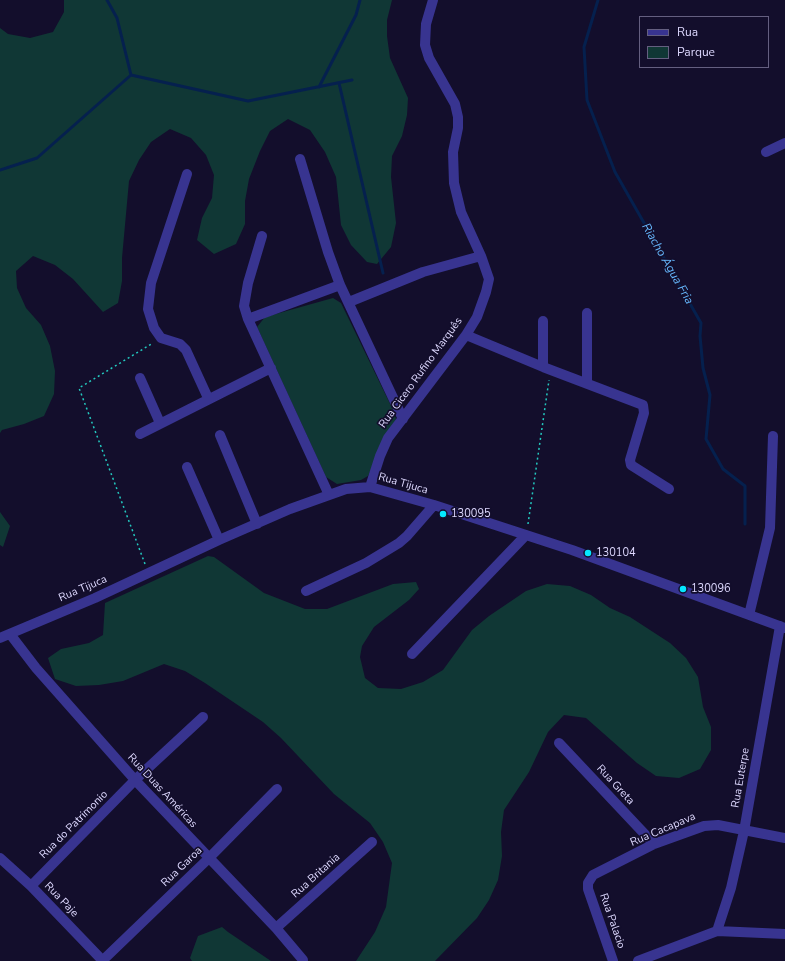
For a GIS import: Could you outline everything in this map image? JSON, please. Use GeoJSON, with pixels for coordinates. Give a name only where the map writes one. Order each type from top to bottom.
{"type":"FeatureCollection","features":[{"type":"Feature","properties":{"kind":"street","name":"Rua Cicero Rufino Marquês"},"geometry":{"type":"LineString","coordinates":[[370,487],[380,456],[388,438],[466,335],[477,317],[486,292],[488,278],[481,256],[461,212],[454,183],[453,152],[458,128],[458,117],[454,104],[429,58],[425,45],[426,24],[433,0]]}},
{"type":"Feature","properties":{"kind":"street"},"geometry":{"type":"LineString","coordinates":[[766,152],[785,143]]}},
{"type":"Feature","properties":{"kind":"street"},"geometry":{"type":"LineString","coordinates":[[300,159],[328,252],[340,285],[403,419]]}},
{"type":"Feature","properties":{"kind":"street"},"geometry":{"type":"LineString","coordinates":[[187,174],[151,283],[148,297],[148,309],[154,328],[161,338],[180,344],[186,350],[208,398]]}},
{"type":"Feature","properties":{"kind":"street"},"geometry":{"type":"LineString","coordinates":[[262,236],[245,296],[244,306],[248,319],[329,495]]}},
{"type":"Feature","properties":{"kind":"street"},"geometry":{"type":"LineString","coordinates":[[349,302],[423,272],[481,256]]}},
{"type":"Feature","properties":{"kind":"street"},"geometry":{"type":"LineString","coordinates":[[248,319],[340,285]]}},
{"type":"Feature","properties":{"kind":"street"},"geometry":{"type":"LineString","coordinates":[[587,313],[588,384]]}},
{"type":"Feature","properties":{"kind":"street"},"geometry":{"type":"LineString","coordinates":[[543,321],[547,368]]}},
{"type":"Feature","properties":{"kind":"street"},"geometry":{"type":"LineString","coordinates":[[466,335],[547,368],[640,403],[644,408],[644,413],[630,460],[631,465],[669,489]]}},
{"type":"Feature","properties":{"kind":"street"},"geometry":{"type":"LineString","coordinates":[[140,434],[208,398],[271,368]]}},
{"type":"Feature","properties":{"kind":"street"},"geometry":{"type":"LineString","coordinates":[[140,378],[160,423]]}},
{"type":"Feature","properties":{"kind":"street"},"geometry":{"type":"LineString","coordinates":[[220,435],[257,524]]}},
{"type":"Feature","properties":{"kind":"street"},"geometry":{"type":"LineString","coordinates":[[749,615],[770,528],[773,436]]}},
{"type":"Feature","properties":{"kind":"street"},"geometry":{"type":"LineString","coordinates":[[187,467],[219,540]]}},
{"type":"Feature","properties":{"kind":"street","name":"Rua Tijuca"},"geometry":{"type":"LineString","coordinates":[[0,638],[290,509],[346,489],[370,487],[434,505],[526,535],[782,627]]}},
{"type":"Feature","properties":{"kind":"street"},"geometry":{"type":"LineString","coordinates":[[306,591],[366,563],[399,543],[408,536],[434,505]]}},
{"type":"Feature","properties":{"kind":"street"},"geometry":{"type":"LineString","coordinates":[[412,654],[526,535]]}},
{"type":"Feature","properties":{"kind":"street","name":"Rua Euterpe"},"geometry":{"type":"LineString","coordinates":[[717,931],[732,888],[782,627]]}},
{"type":"Feature","properties":{"kind":"street","name":"Rua Duas Américas"},"geometry":{"type":"LineString","coordinates":[[10,634],[36,668],[135,780],[208,859],[276,928],[302,960]]}},
{"type":"Feature","properties":{"kind":"street","name":"Rua do Patrimonio"},"geometry":{"type":"LineString","coordinates":[[31,886],[135,780],[203,717]]}},
{"type":"Feature","properties":{"kind":"street","name":"Rua Greta"},"geometry":{"type":"LineString","coordinates":[[559,743],[654,844]]}},
{"type":"Feature","properties":{"kind":"street","name":"Rua Garoa"},"geometry":{"type":"LineString","coordinates":[[103,961],[208,859],[277,789]]}},
{"type":"Feature","properties":{"kind":"street","name":"Rua Cacapava"},"geometry":{"type":"LineString","coordinates":[[588,889],[588,884],[593,875],[654,844],[704,826],[718,825],[785,838]]}},
{"type":"Feature","properties":{"kind":"street","name":"Rua Britania"},"geometry":{"type":"LineString","coordinates":[[276,928],[372,842]]}},
{"type":"Feature","properties":{"kind":"street","name":"Rua Paje"},"geometry":{"type":"LineString","coordinates":[[0,858],[31,886],[103,961]]}},
{"type":"Feature","properties":{"kind":"street","name":"Rua Palacio"},"geometry":{"type":"LineString","coordinates":[[588,889],[613,961]]}},
{"type":"Feature","properties":{"kind":"street"},"geometry":{"type":"LineString","coordinates":[[638,961],[717,931],[785,934]]}},
{"type":"Feature","properties":{"kind":"path"},"geometry":{"type":"LineString","coordinates":[[148,573],[79,388],[161,338]]}},
{"type":"Feature","properties":{"kind":"path"},"geometry":{"type":"LineString","coordinates":[[526,535],[547,368]]}},
{"type":"Feature","properties":{"kind":"green space"},"geometry":{"type":"Polygon","coordinates":[[[64,0],[392,0],[387,20],[387,36],[390,58],[408,98],[407,115],[402,136],[392,156],[391,177],[396,223],[391,247],[377,264],[367,262],[351,245],[341,225],[336,177],[325,152],[310,130],[288,119],[270,131],[260,151],[249,179],[245,201],[245,224],[236,244],[214,254],[197,240],[202,218],[212,198],[214,175],[206,155],[191,138],[170,129],[151,142],[139,160],[129,181],[122,258],[122,281],[118,303],[103,312],[73,279],[55,265],[33,256],[16,271],[17,288],[26,308],[41,325],[50,346],[55,371],[54,394],[44,416],[24,424],[2,430],[0,433],[0,28],[8,34],[30,38],[53,32],[64,12],[64,0]]]}},
{"type":"Feature","properties":{"kind":"green space"},"geometry":{"type":"Polygon","coordinates":[[[333,298],[341,303],[396,419],[368,476],[361,480],[337,484],[326,477],[257,327],[265,317],[333,298]]]}},
{"type":"Feature","properties":{"kind":"green space"},"geometry":{"type":"Polygon","coordinates":[[[0,512],[10,526],[3,547],[0,545],[0,512]]]}},
{"type":"Feature","properties":{"kind":"green space"},"geometry":{"type":"Polygon","coordinates":[[[208,556],[214,557],[264,593],[305,609],[327,609],[393,584],[416,582],[419,589],[409,600],[374,627],[362,646],[360,657],[365,678],[378,688],[401,689],[423,682],[443,670],[472,630],[489,616],[526,591],[547,584],[570,586],[591,595],[610,608],[630,617],[670,643],[686,658],[698,677],[703,707],[711,727],[711,750],[700,769],[679,778],[656,776],[637,763],[586,718],[564,715],[548,732],[529,772],[504,810],[501,832],[502,856],[498,880],[489,900],[477,918],[435,961],[356,961],[375,932],[386,907],[392,863],[383,842],[370,823],[334,794],[281,738],[263,722],[205,683],[185,671],[164,664],[123,681],[99,685],[76,686],[55,679],[48,658],[61,649],[89,643],[103,635],[105,603],[208,556]]]}},
{"type":"Feature","properties":{"kind":"green space"},"geometry":{"type":"Polygon","coordinates":[[[222,927],[271,961],[192,961],[190,958],[198,936],[222,927]]]}},
{"type":"Feature","properties":{"kind":"waterway"},"geometry":{"type":"LineString","coordinates":[[107,0],[117,18],[131,75]]}},
{"type":"Feature","properties":{"kind":"waterway"},"geometry":{"type":"LineString","coordinates":[[319,87],[356,15],[360,0]]}},
{"type":"Feature","properties":{"kind":"waterway","name":"Riacho Água Fria"},"geometry":{"type":"LineString","coordinates":[[598,0],[584,47],[587,100],[615,172],[701,323],[700,336],[703,368],[710,395],[706,439],[723,469],[745,486],[745,524]]}},
{"type":"Feature","properties":{"kind":"waterway"},"geometry":{"type":"LineString","coordinates":[[0,170],[37,158],[131,75],[248,101],[352,80]]}},
{"type":"Feature","properties":{"kind":"waterway"},"geometry":{"type":"LineString","coordinates":[[339,83],[383,273]]}},
{"type":"Feature","properties":{"kind":"place","name":"130095"},"geometry":{"type":"Point","coordinates":[443,514]}},
{"type":"Feature","properties":{"kind":"place","name":"130104"},"geometry":{"type":"Point","coordinates":[588,553]}},
{"type":"Feature","properties":{"kind":"place","name":"130096"},"geometry":{"type":"Point","coordinates":[683,589]}}]}
